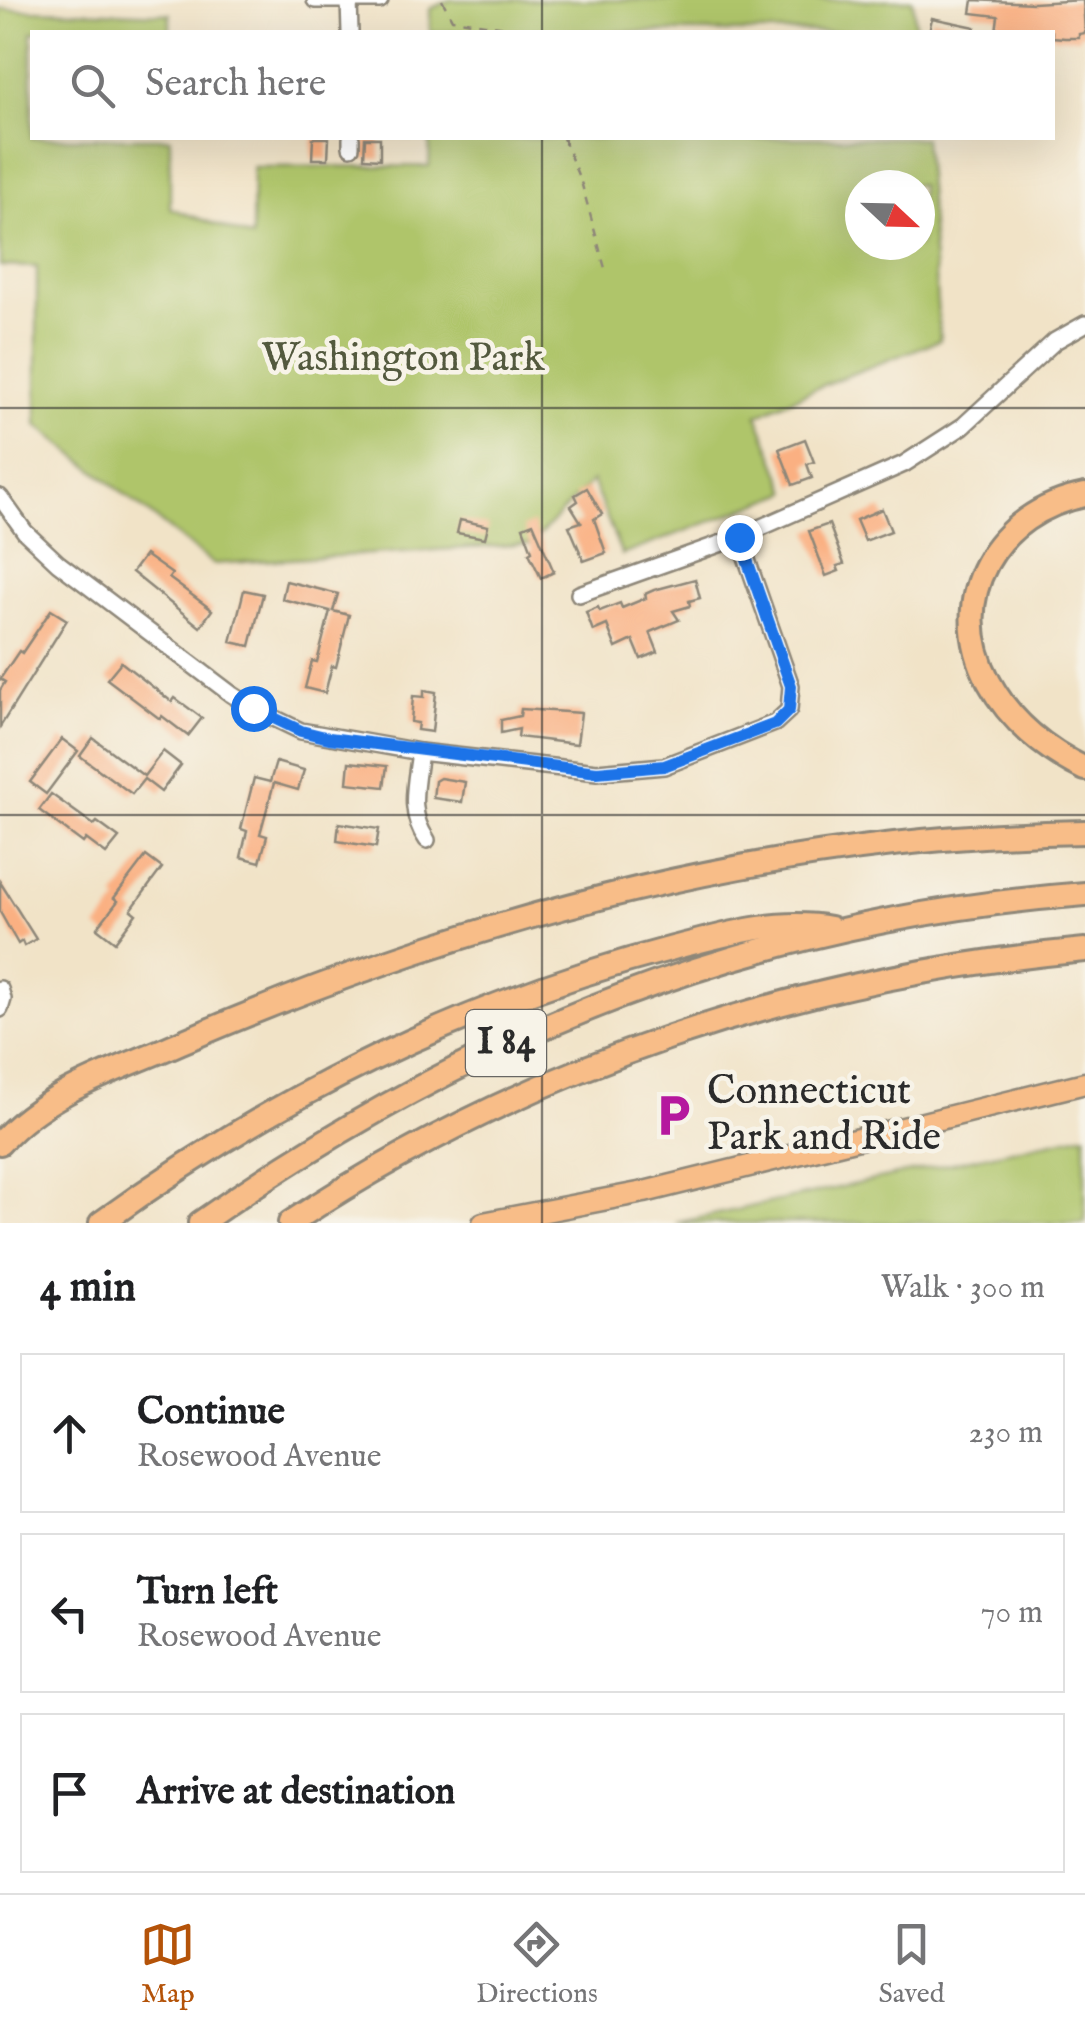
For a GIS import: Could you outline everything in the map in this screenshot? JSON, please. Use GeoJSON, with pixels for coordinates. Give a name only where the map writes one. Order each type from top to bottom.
{"type":"FeatureCollection","features":[{"type":"Feature","properties":{"kind":"highway"},"geometry":{"type":"LineString","coordinates":[[1085,496],[1040,510],[1000,542],[978,584],[973,630],[980,662],[1003,704],[1041,742],[1085,769]]}},
{"type":"Feature","properties":{"kind":"highway"},"geometry":{"type":"LineString","coordinates":[[0,1143],[34,1111],[72,1090],[265,1007],[428,948],[554,909],[676,879],[814,853],[960,837],[1085,832]]}},
{"type":"Feature","properties":{"kind":"highway","name":"I 84"},"geometry":{"type":"LineString","coordinates":[[200,1223],[345,1126],[496,1047],[666,979],[843,931],[983,905],[1085,894]]}},
{"type":"Feature","properties":{"kind":"highway"},"geometry":{"type":"LineString","coordinates":[[100,1223],[187,1162],[292,1100],[383,1054],[506,1000],[585,973],[736,934],[798,924],[843,931]]}},
{"type":"Feature","properties":{"kind":"highway","name":"I 84"},"geometry":{"type":"LineString","coordinates":[[290,1223],[380,1167],[475,1117],[568,1074],[660,1039],[760,1007],[853,984],[973,962],[1085,950]]}},
{"type":"Feature","properties":{"kind":"main road"},"geometry":{"type":"LineString","coordinates":[[483,1223],[644,1192],[1085,1083]]}},
{"type":"Feature","properties":{"kind":"street"},"geometry":{"type":"LineString","coordinates":[[315,0],[380,0]]}},
{"type":"Feature","properties":{"kind":"street"},"geometry":{"type":"LineString","coordinates":[[349,0],[350,30]]}},
{"type":"Feature","properties":{"kind":"street"},"geometry":{"type":"LineString","coordinates":[[579,594],[739,537],[904,464],[963,426],[1055,341],[1085,324]]}},
{"type":"Feature","properties":{"kind":"street"},"geometry":{"type":"LineString","coordinates":[[0,497],[25,532],[58,563],[253,708],[301,731],[420,752],[597,772],[664,766],[775,724],[789,710],[791,686],[739,537]]}},
{"type":"Feature","properties":{"kind":"street"},"geometry":{"type":"LineString","coordinates":[[420,752],[413,806],[416,824],[427,840]]}},
{"type":"Feature","properties":{"kind":"path"},"geometry":{"type":"LineString","coordinates":[[442,0],[452,19],[508,30]]}},
{"type":"Feature","properties":{"kind":"path"},"geometry":{"type":"LineString","coordinates":[[563,140],[582,185],[606,272]]}},
{"type":"Feature","properties":{"kind":"green space"},"geometry":{"type":"Polygon","coordinates":[[[450,0],[913,0],[916,30],[430,30],[430,9],[450,0]]]}},
{"type":"Feature","properties":{"kind":"green space","name":"Washington Park"},"geometry":{"type":"Polygon","coordinates":[[[0,9],[170,14],[170,30],[30,30],[30,140],[170,140],[170,208],[252,238],[253,167],[429,166],[430,140],[924,140],[927,170],[845,170],[845,260],[934,260],[940,340],[757,415],[788,492],[622,555],[592,481],[531,544],[213,564],[37,425],[37,267],[0,266],[0,9]]]}},
{"type":"Feature","properties":{"kind":"green space"},"geometry":{"type":"Polygon","coordinates":[[[1085,1134],[1085,1223],[676,1223],[1085,1134]]]}},
{"type":"Feature","properties":{"kind":"building"},"geometry":{"type":"Polygon","coordinates":[[[973,0],[1083,0],[1085,33],[1079,34],[1079,38],[1065,38],[1055,37],[1055,30],[996,30],[998,16],[971,13],[973,0]]]}},
{"type":"Feature","properties":{"kind":"building"},"geometry":{"type":"Polygon","coordinates":[[[932,18],[975,27],[974,30],[929,30],[932,18]]]}},
{"type":"Feature","properties":{"kind":"building"},"geometry":{"type":"Polygon","coordinates":[[[313,140],[329,140],[328,159],[312,159],[313,140]]]}},
{"type":"Feature","properties":{"kind":"building"},"geometry":{"type":"Polygon","coordinates":[[[365,140],[380,140],[380,159],[364,158],[365,140]]]}},
{"type":"Feature","properties":{"kind":"building"},"geometry":{"type":"Polygon","coordinates":[[[805,439],[814,462],[807,464],[812,478],[793,485],[779,449],[805,439]]]}},
{"type":"Feature","properties":{"kind":"building"},"geometry":{"type":"Polygon","coordinates":[[[587,488],[602,514],[594,519],[606,553],[584,561],[569,526],[581,522],[571,506],[578,501],[575,495],[587,488]]]}},
{"type":"Feature","properties":{"kind":"building"},"geometry":{"type":"Polygon","coordinates":[[[882,509],[891,531],[865,541],[856,520],[882,509]]]}},
{"type":"Feature","properties":{"kind":"building"},"geometry":{"type":"Polygon","coordinates":[[[460,520],[488,526],[485,538],[457,533],[460,520]]]}},
{"type":"Feature","properties":{"kind":"building"},"geometry":{"type":"Polygon","coordinates":[[[533,523],[554,572],[541,578],[523,527],[533,523]]]}},
{"type":"Feature","properties":{"kind":"building"},"geometry":{"type":"Polygon","coordinates":[[[829,524],[844,564],[837,566],[839,571],[826,576],[809,531],[829,524]]]}},
{"type":"Feature","properties":{"kind":"building"},"geometry":{"type":"Polygon","coordinates":[[[145,555],[212,610],[200,627],[132,572],[145,555]]]}},
{"type":"Feature","properties":{"kind":"building"},"geometry":{"type":"Polygon","coordinates":[[[695,579],[700,598],[673,611],[679,620],[650,632],[658,652],[641,659],[633,640],[616,648],[607,625],[593,631],[586,612],[620,603],[622,608],[646,598],[645,594],[654,590],[695,579]]]}},
{"type":"Feature","properties":{"kind":"building"},"geometry":{"type":"Polygon","coordinates":[[[286,581],[338,594],[333,611],[349,615],[325,693],[305,688],[312,661],[317,662],[330,611],[282,599],[286,581]]]}},
{"type":"Feature","properties":{"kind":"building"},"geometry":{"type":"Polygon","coordinates":[[[244,590],[263,594],[250,646],[231,642],[244,590]]]}},
{"type":"Feature","properties":{"kind":"building"},"geometry":{"type":"Polygon","coordinates":[[[51,610],[67,620],[0,727],[0,690],[5,682],[0,679],[51,610]]]}},
{"type":"Feature","properties":{"kind":"building"},"geometry":{"type":"Polygon","coordinates":[[[121,662],[172,702],[175,698],[202,718],[188,736],[107,679],[121,662]]]}},
{"type":"Feature","properties":{"kind":"building"},"geometry":{"type":"Polygon","coordinates":[[[424,690],[436,692],[432,732],[417,730],[418,723],[411,722],[413,696],[424,697],[424,690]]]}},
{"type":"Feature","properties":{"kind":"building"},"geometry":{"type":"Polygon","coordinates":[[[521,709],[581,713],[577,744],[518,737],[519,729],[501,733],[501,720],[520,716],[521,709]]]}},
{"type":"Feature","properties":{"kind":"building"},"geometry":{"type":"Polygon","coordinates":[[[93,738],[144,776],[163,751],[181,765],[161,792],[144,779],[132,794],[80,756],[93,738]]]}},
{"type":"Feature","properties":{"kind":"building"},"geometry":{"type":"Polygon","coordinates":[[[62,739],[78,751],[46,794],[30,782],[62,739]]]}},
{"type":"Feature","properties":{"kind":"building"},"geometry":{"type":"Polygon","coordinates":[[[276,762],[304,770],[298,790],[274,783],[260,834],[267,836],[260,862],[241,857],[247,831],[241,829],[254,778],[270,782],[276,762]]]}},
{"type":"Feature","properties":{"kind":"building"},"geometry":{"type":"Polygon","coordinates":[[[349,762],[387,766],[384,787],[347,783],[349,762]]]}},
{"type":"Feature","properties":{"kind":"building"},"geometry":{"type":"Polygon","coordinates":[[[440,778],[465,782],[462,802],[433,798],[435,781],[440,778]]]}},
{"type":"Feature","properties":{"kind":"building"},"geometry":{"type":"Polygon","coordinates":[[[51,794],[119,838],[106,854],[86,839],[83,843],[39,810],[51,794]]]}},
{"type":"Feature","properties":{"kind":"building"},"geometry":{"type":"Polygon","coordinates":[[[339,823],[379,829],[376,847],[337,841],[339,823]]]}},
{"type":"Feature","properties":{"kind":"building"},"geometry":{"type":"Polygon","coordinates":[[[146,856],[162,868],[131,910],[136,914],[115,942],[97,928],[146,856]]]}},
{"type":"Feature","properties":{"kind":"building"},"geometry":{"type":"Polygon","coordinates":[[[0,882],[36,939],[24,946],[22,941],[18,944],[0,912],[0,882]]]}},
{"type":"Feature","properties":{"kind":"place","name":"Connecticut Park and Ride"},"geometry":{"type":"Point","coordinates":[674,1115]}},
{"type":"Feature","properties":{"kind":"route"},"geometry":{"type":"LineString","coordinates":[[253,708],[301,731],[420,752],[597,772],[664,766],[775,724],[789,710],[791,686],[739,537]]}}]}
